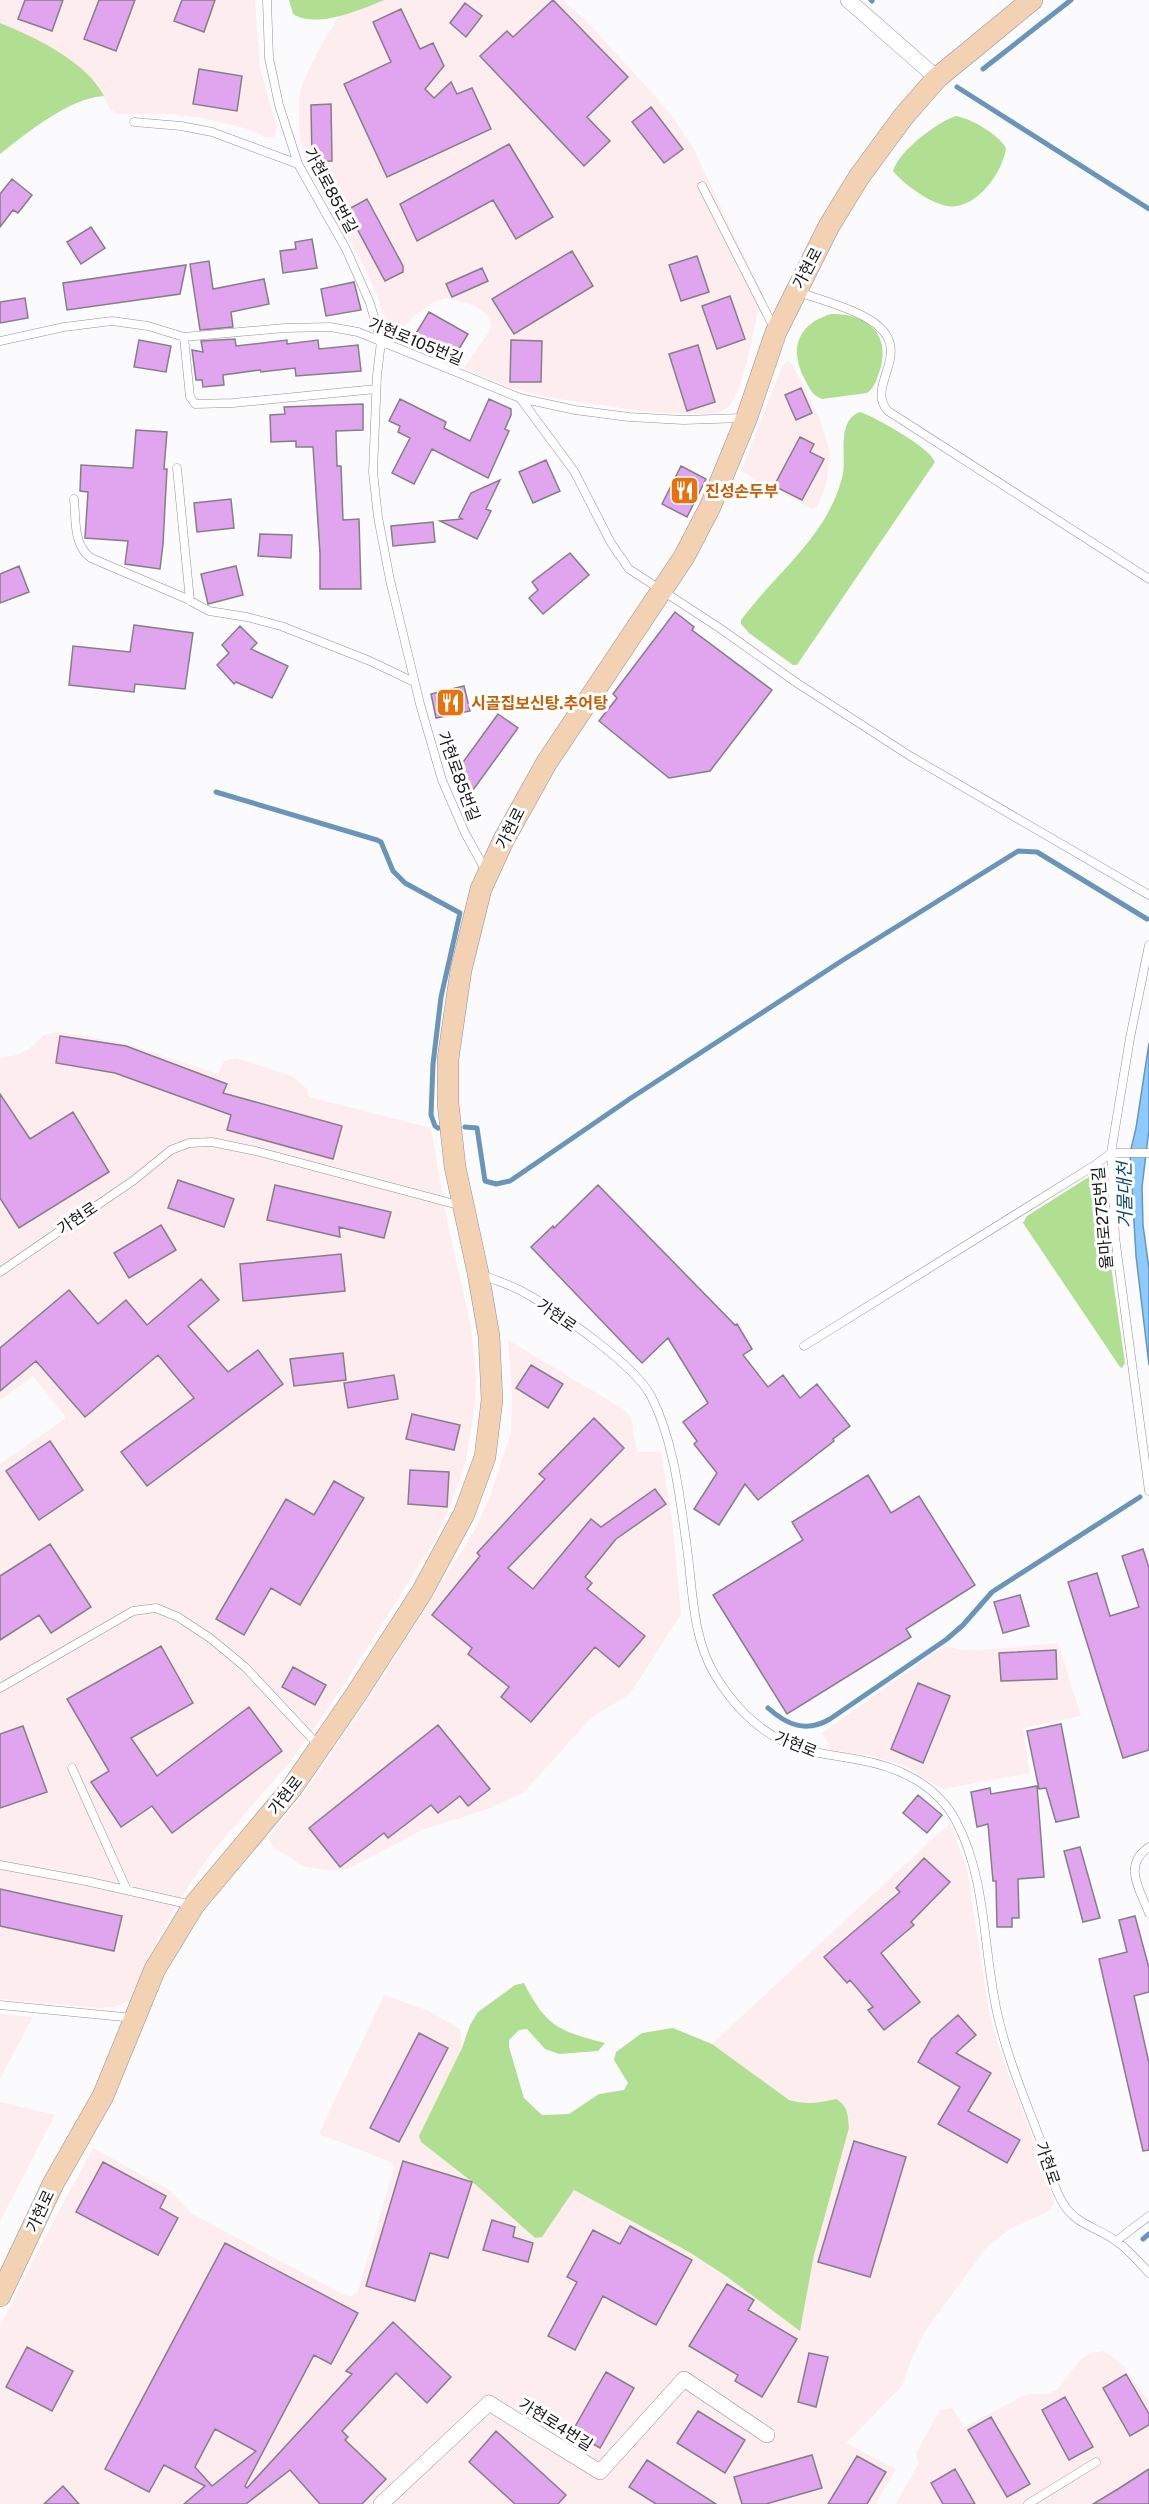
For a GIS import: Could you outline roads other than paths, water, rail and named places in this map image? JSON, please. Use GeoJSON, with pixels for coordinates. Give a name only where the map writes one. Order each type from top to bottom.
{"type":"FeatureCollection","features":[{"type":"Feature","properties":{"kind":"street"},"geometry":{"type":"LineString","coordinates":[[848,0],[937,78]]}},
{"type":"Feature","properties":{"kind":"street","name":"가현로"},"geometry":{"type":"LineString","coordinates":[[0,2296],[53,2184],[103,2096],[155,1969],[194,1905],[291,1789],[422,1592],[464,1514],[485,1457],[492,1400],[489,1336],[478,1273],[454,1167],[448,1103],[448,1059],[461,970],[481,889],[503,841],[542,771],[684,556],[710,507],[747,417],[776,332],[829,226],[859,177],[903,117],[937,78],[1032,0]]}},
{"type":"Feature","properties":{"kind":"street","name":"가현로4번길"},"geometry":{"type":"LineString","coordinates":[[381,2504],[489,2403],[600,2472],[684,2379],[767,2435]]}},
{"type":"Feature","properties":{"kind":"lane","name":"가현로85번길"},"geometry":{"type":"LineString","coordinates":[[267,0],[269,58],[279,105],[298,164],[346,249],[370,303],[381,342],[376,389],[373,472],[378,517],[414,682],[442,780],[465,833],[488,875]]}},
{"type":"Feature","properties":{"kind":"lane"},"geometry":{"type":"LineString","coordinates":[[134,123],[181,126],[212,132],[298,164]]}},
{"type":"Feature","properties":{"kind":"lane"},"geometry":{"type":"LineString","coordinates":[[702,186],[776,332]]}},
{"type":"Feature","properties":{"kind":"lane"},"geometry":{"type":"LineString","coordinates":[[795,291],[866,317],[883,331],[892,356],[881,392],[881,399],[888,411],[1149,579]]}},
{"type":"Feature","properties":{"kind":"lane","name":"가현로105번길"},"geometry":{"type":"LineString","coordinates":[[0,341],[64,327],[112,321],[148,326],[184,337],[285,327],[330,327],[358,332],[520,398],[575,410],[629,417],[683,420],[747,417]]}},
{"type":"Feature","properties":{"kind":"lane"},"geometry":{"type":"LineString","coordinates":[[184,337],[190,397],[195,404],[233,403],[376,389]]}},
{"type":"Feature","properties":{"kind":"lane"},"geometry":{"type":"LineString","coordinates":[[520,398],[574,471],[611,543],[629,569],[718,627],[797,683],[910,756],[1149,896]]}},
{"type":"Feature","properties":{"kind":"lane"},"geometry":{"type":"LineString","coordinates":[[177,468],[190,601]]}},
{"type":"Feature","properties":{"kind":"lane"},"geometry":{"type":"LineString","coordinates":[[74,499],[78,542],[82,552],[131,577],[209,611],[247,617],[281,626],[414,682]]}},
{"type":"Feature","properties":{"kind":"lane","name":"율마로275번길"},"geometry":{"type":"LineString","coordinates":[[1149,945],[1130,1038],[1111,1153],[1115,1237],[1149,1491]]}},
{"type":"Feature","properties":{"kind":"lane","name":"가현로"},"geometry":{"type":"LineString","coordinates":[[0,1272],[135,1180],[171,1150],[189,1143],[212,1142],[256,1151],[464,1207]]}},
{"type":"Feature","properties":{"kind":"lane"},"geometry":{"type":"LineString","coordinates":[[804,1347],[1111,1153],[1149,1153]]}},
{"type":"Feature","properties":{"kind":"lane","name":"가현로"},"geometry":{"type":"LineString","coordinates":[[478,1273],[524,1292],[562,1318],[613,1354],[649,1391],[669,1446],[702,1646],[714,1673],[734,1702],[756,1724],[784,1742],[819,1754],[862,1760],[898,1770],[926,1786],[944,1803],[956,1820],[976,1875],[989,1969],[1000,2024],[1014,2073],[1041,2142],[1059,2197],[1077,2220],[1116,2241]]}},
{"type":"Feature","properties":{"kind":"lane"},"geometry":{"type":"LineString","coordinates":[[0,1688],[134,1611],[156,1608],[178,1617],[210,1638],[245,1667],[320,1748]]}},
{"type":"Feature","properties":{"kind":"lane"},"geometry":{"type":"LineString","coordinates":[[72,1768],[127,1890]]}},
{"type":"Feature","properties":{"kind":"lane"},"geometry":{"type":"LineString","coordinates":[[1149,1847],[1135,1861],[1134,1871],[1149,1913]]}},
{"type":"Feature","properties":{"kind":"lane"},"geometry":{"type":"LineString","coordinates":[[0,1865],[194,1905]]}},
{"type":"Feature","properties":{"kind":"lane"},"geometry":{"type":"LineString","coordinates":[[0,2005],[135,2018]]}},
{"type":"Feature","properties":{"kind":"lane"},"geometry":{"type":"LineString","coordinates":[[1149,2216],[1116,2241],[1149,2273]]}},
{"type":"Feature","properties":{"kind":"lane"},"geometry":{"type":"LineString","coordinates":[[1028,2504],[1096,2462]]}},
{"type":"Feature","properties":{"kind":"water"},"geometry":{"type":"Polygon","coordinates":[[[1149,1043],[1149,1129],[1142,1187],[1143,1225],[1149,1269],[1149,1365],[1136,1256],[1130,1153],[1149,1043]]]}},
{"type":"Feature","properties":{"kind":"waterway"},"geometry":{"type":"LineString","coordinates":[[983,69],[1071,0]]}},
{"type":"Feature","properties":{"kind":"waterway"},"geometry":{"type":"LineString","coordinates":[[957,87],[1149,209]]}},
{"type":"Feature","properties":{"kind":"waterway"},"geometry":{"type":"LineString","coordinates":[[216,792],[377,840],[381,842],[393,871],[405,883],[460,913],[441,997],[433,1064],[431,1115],[438,1128]]}},
{"type":"Feature","properties":{"kind":"waterway"},"geometry":{"type":"LineString","coordinates":[[465,1127],[477,1128],[485,1181],[496,1184],[510,1181],[631,1098],[843,960],[1018,851],[1037,852],[1147,919]]}},
{"type":"Feature","properties":{"kind":"waterway"},"geometry":{"type":"LineString","coordinates":[[768,1708],[782,1719],[797,1725],[813,1726],[830,1719],[947,1639],[963,1625],[992,1592],[1140,1497]]}},
{"type":"Feature","properties":{"kind":"waterway"},"geometry":{"type":"LineString","coordinates":[[1143,2239],[1149,2234]]}},
{"type":"Feature","properties":{"kind":"place","name":"진성손두부"},"geometry":{"type":"Point","coordinates":[684,491]}},
{"type":"Feature","properties":{"kind":"place","name":"시골집보신탕.추어탕"},"geometry":{"type":"Point","coordinates":[450,703]}},
{"type":"Feature","properties":{"kind":"water label","name":"거물대천"},"geometry":{"type":"Point","coordinates":[1125,1195]}}]}
